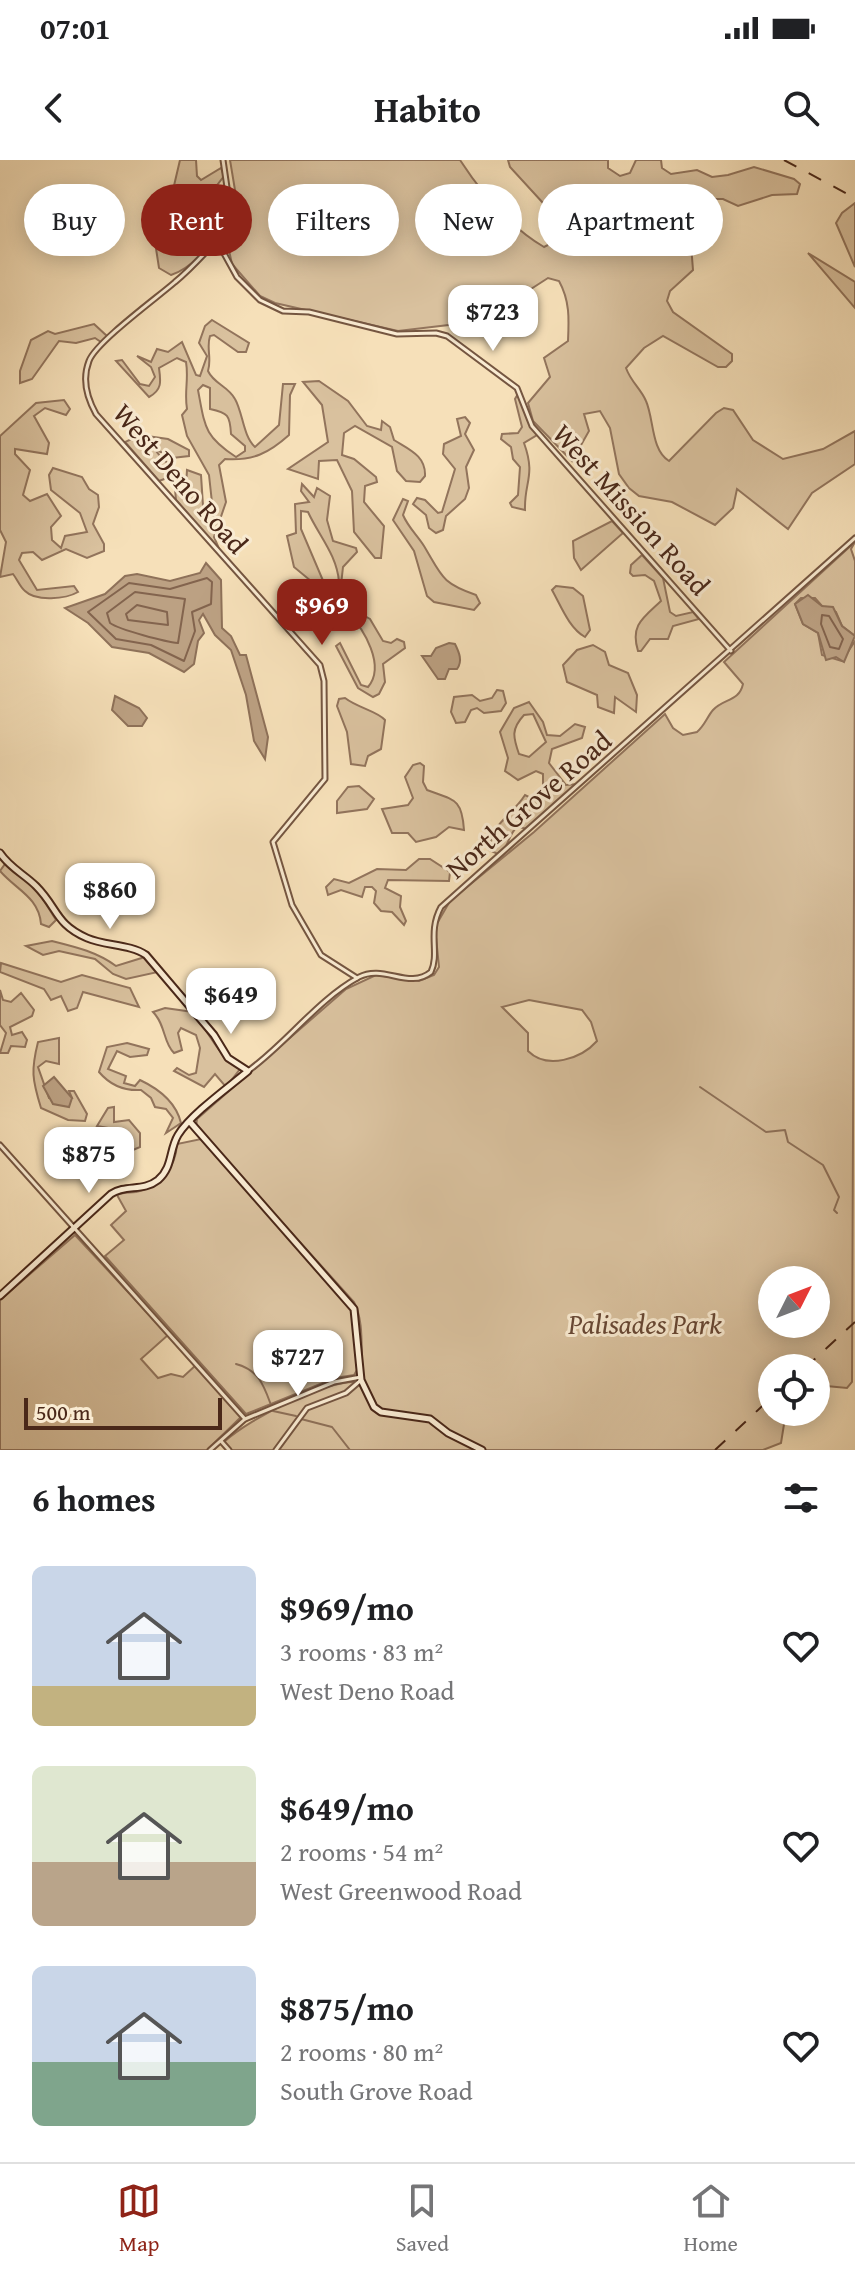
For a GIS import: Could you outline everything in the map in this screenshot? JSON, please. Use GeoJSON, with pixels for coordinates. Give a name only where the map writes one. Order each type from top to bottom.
{"type":"FeatureCollection","features":[{"type":"Feature","properties":{"kind":"street"},"geometry":{"type":"LineString","coordinates":[[223,160],[227,184]]}},
{"type":"Feature","properties":{"kind":"street","name":"West Deno Road"},"geometry":{"type":"LineString","coordinates":[[201,256],[177,280],[143,305],[91,356],[86,383],[88,400],[96,414],[320,665],[324,681],[325,779],[273,842],[292,905],[321,955],[357,978]]}},
{"type":"Feature","properties":{"kind":"street","name":"West Mission Road"},"geometry":{"type":"LineString","coordinates":[[226,256],[230,267],[260,300],[283,311],[309,312],[397,334],[436,333],[447,336],[517,388],[532,426],[731,651]]}},
{"type":"Feature","properties":{"kind":"street","name":"North Grove Road"},"geometry":{"type":"LineString","coordinates":[[357,978],[381,972],[412,979],[431,972],[434,958],[431,937],[441,907],[855,538]]}},
{"type":"Feature","properties":{"kind":"street"},"geometry":{"type":"LineString","coordinates":[[0,853],[16,872],[38,888],[58,920],[70,930],[109,946],[134,949],[146,955],[207,1027],[228,1058],[248,1071]]}},
{"type":"Feature","properties":{"kind":"street"},"geometry":{"type":"LineString","coordinates":[[0,1296],[118,1189],[148,1186],[158,1180],[170,1162],[179,1133],[357,978]]}},
{"type":"Feature","properties":{"kind":"street"},"geometry":{"type":"LineString","coordinates":[[190,1122],[349,1301],[357,1318],[361,1379],[369,1398],[381,1412],[430,1419],[448,1433],[482,1450]]}},
{"type":"Feature","properties":{"kind":"street"},"geometry":{"type":"LineString","coordinates":[[0,1145],[245,1419]]}},
{"type":"Feature","properties":{"kind":"street"},"geometry":{"type":"LineString","coordinates":[[210,1450],[245,1419],[334,1382],[361,1379]]}},
{"type":"Feature","properties":{"kind":"street"},"geometry":{"type":"LineString","coordinates":[[276,1450],[307,1408],[346,1393],[361,1379]]}},
{"type":"Feature","properties":{"kind":"street"},"geometry":{"type":"LineString","coordinates":[[221,1441],[229,1450]]}},
{"type":"Feature","properties":{"kind":"green space"},"geometry":{"type":"Polygon","coordinates":[[[180,160],[196,160],[197,176],[201,180],[221,168],[224,176],[218,184],[174,184],[180,160]]]}},
{"type":"Feature","properties":{"kind":"green space"},"geometry":{"type":"Polygon","coordinates":[[[230,160],[460,160],[476,184],[415,184],[415,256],[522,256],[522,231],[538,243],[538,256],[692,256],[693,270],[670,291],[667,301],[673,312],[732,354],[732,361],[726,367],[718,367],[663,336],[644,348],[626,368],[649,408],[656,442],[663,456],[669,461],[724,408],[733,410],[753,440],[783,459],[823,449],[855,431],[855,464],[812,493],[788,529],[737,489],[733,508],[715,525],[672,502],[639,496],[619,474],[610,428],[600,411],[584,414],[589,431],[572,461],[533,421],[528,403],[550,377],[544,358],[568,341],[567,303],[559,281],[548,278],[517,298],[498,298],[474,322],[398,331],[275,303],[260,296],[232,264],[230,256],[252,256],[252,184],[234,184],[230,160]]]}},
{"type":"Feature","properties":{"kind":"green space"},"geometry":{"type":"Polygon","coordinates":[[[508,160],[608,160],[608,168],[620,176],[630,173],[636,160],[661,160],[662,168],[671,174],[697,170],[712,177],[754,167],[794,179],[800,184],[797,194],[772,195],[738,206],[723,199],[723,184],[538,184],[538,198],[510,167],[508,160]]]}},
{"type":"Feature","properties":{"kind":"green space"},"geometry":{"type":"Polygon","coordinates":[[[855,203],[855,267],[836,223],[842,213],[855,203]]]}},
{"type":"Feature","properties":{"kind":"green space"},"geometry":{"type":"Polygon","coordinates":[[[808,253],[855,282],[855,308],[808,253]]]}},
{"type":"Feature","properties":{"kind":"green space"},"geometry":{"type":"Polygon","coordinates":[[[157,256],[199,256],[171,275],[159,268],[157,256]]]}},
{"type":"Feature","properties":{"kind":"green space"},"geometry":{"type":"Polygon","coordinates":[[[212,320],[249,343],[246,352],[238,352],[214,335],[210,336],[208,371],[235,399],[248,437],[255,447],[279,425],[283,384],[295,384],[290,395],[289,435],[260,454],[244,459],[225,459],[219,465],[226,502],[214,537],[220,551],[176,500],[175,489],[186,486],[187,470],[201,475],[204,521],[208,526],[214,521],[209,475],[187,436],[182,415],[187,409],[186,362],[177,358],[159,368],[160,385],[149,397],[116,361],[122,360],[140,384],[149,386],[155,377],[151,367],[137,356],[151,362],[157,349],[168,352],[182,342],[196,375],[200,376],[207,356],[199,343],[205,326],[212,320]],[[203,385],[198,390],[208,430],[218,443],[236,457],[245,451],[245,446],[231,434],[227,416],[210,409],[210,388],[203,385]]]}},
{"type":"Feature","properties":{"kind":"green space"},"geometry":{"type":"Polygon","coordinates":[[[94,324],[108,337],[101,342],[95,338],[76,343],[59,341],[32,379],[20,383],[20,371],[31,340],[48,331],[55,334],[94,324]]]}},
{"type":"Feature","properties":{"kind":"green space"},"geometry":{"type":"Polygon","coordinates":[[[319,381],[348,401],[367,426],[381,430],[382,421],[390,427],[394,440],[416,454],[423,463],[425,476],[420,482],[406,481],[397,471],[392,447],[355,426],[344,433],[342,455],[354,459],[376,477],[377,482],[365,486],[364,502],[384,526],[381,558],[375,558],[354,532],[352,491],[337,460],[319,461],[318,479],[288,469],[328,442],[322,405],[303,382],[319,381]]]}},
{"type":"Feature","properties":{"kind":"green space"},"geometry":{"type":"Polygon","coordinates":[[[518,394],[537,435],[524,443],[529,463],[525,510],[512,507],[510,503],[518,495],[520,467],[513,459],[511,447],[501,439],[502,434],[518,433],[522,427],[515,399],[518,394]]]}},
{"type":"Feature","properties":{"kind":"green space"},"geometry":{"type":"Polygon","coordinates":[[[64,400],[70,409],[66,415],[45,408],[34,416],[49,443],[47,454],[15,449],[15,454],[30,470],[23,495],[30,501],[47,494],[61,516],[51,527],[52,540],[61,548],[65,536],[87,532],[80,513],[51,490],[49,475],[53,468],[82,477],[89,489],[98,495],[99,507],[93,524],[104,544],[104,551],[87,558],[66,549],[42,560],[33,552],[22,553],[19,560],[37,590],[74,586],[78,592],[59,598],[43,598],[25,591],[13,574],[0,577],[6,542],[0,530],[0,436],[36,403],[64,400]]]}},
{"type":"Feature","properties":{"kind":"green space"},"geometry":{"type":"Polygon","coordinates":[[[465,417],[470,423],[465,434],[474,450],[466,467],[469,488],[465,499],[446,516],[443,530],[436,533],[429,528],[426,515],[413,504],[417,498],[425,500],[438,513],[442,512],[455,469],[443,454],[444,444],[461,436],[457,419],[465,417]]]}},
{"type":"Feature","properties":{"kind":"green space"},"geometry":{"type":"Polygon","coordinates":[[[140,435],[168,439],[189,450],[189,456],[172,458],[155,449],[182,478],[175,484],[167,478],[159,481],[125,442],[140,435]]]}},
{"type":"Feature","properties":{"kind":"green space"},"geometry":{"type":"Polygon","coordinates":[[[302,484],[314,497],[317,488],[330,496],[327,520],[333,541],[356,548],[357,552],[343,567],[341,585],[323,591],[294,567],[287,536],[296,533],[295,504],[309,502],[301,491],[302,484]],[[301,511],[301,529],[324,583],[339,582],[331,554],[308,512],[301,511]]]}},
{"type":"Feature","properties":{"kind":"green space"},"geometry":{"type":"Polygon","coordinates":[[[403,499],[408,501],[403,515],[439,572],[449,582],[476,595],[480,603],[474,610],[434,602],[427,596],[414,551],[393,520],[403,499]]]}},
{"type":"Feature","properties":{"kind":"green space"},"geometry":{"type":"Polygon","coordinates":[[[612,521],[623,533],[581,570],[574,558],[573,541],[612,521]]]}},
{"type":"Feature","properties":{"kind":"green space","name":"Palisades Park"},"geometry":{"type":"Polygon","coordinates":[[[855,542],[851,549],[855,561],[855,636],[842,626],[836,612],[822,606],[815,598],[801,598],[795,604],[803,624],[818,633],[822,655],[842,661],[855,641],[852,1382],[847,1388],[830,1386],[830,1354],[758,1354],[758,1426],[784,1426],[781,1443],[763,1450],[231,1450],[224,1442],[271,1411],[312,1392],[350,1382],[364,1383],[361,1331],[354,1302],[196,1127],[197,1119],[346,989],[376,975],[419,981],[434,975],[439,967],[435,927],[450,901],[534,832],[665,714],[673,728],[683,735],[697,732],[713,710],[735,697],[743,684],[724,662],[855,542]],[[529,1000],[502,1007],[528,1033],[528,1051],[536,1057],[554,1061],[582,1053],[597,1041],[591,1022],[582,1010],[529,1000]]]}},
{"type":"Feature","properties":{"kind":"green space"},"geometry":{"type":"Polygon","coordinates":[[[642,555],[663,578],[670,612],[676,616],[693,612],[699,619],[673,626],[668,639],[650,639],[638,651],[637,628],[661,601],[654,581],[645,575],[633,576],[630,573],[631,565],[642,555]]]}},
{"type":"Feature","properties":{"kind":"green space"},"geometry":{"type":"Polygon","coordinates":[[[556,586],[573,588],[583,596],[590,630],[585,637],[566,616],[552,590],[556,586]]]}},
{"type":"Feature","properties":{"kind":"green space"},"geometry":{"type":"Polygon","coordinates":[[[352,609],[370,619],[383,641],[391,643],[397,639],[404,642],[405,648],[383,664],[385,682],[379,694],[373,697],[358,688],[336,646],[340,643],[361,685],[368,687],[375,669],[374,659],[366,638],[348,613],[352,609]]]}},
{"type":"Feature","properties":{"kind":"green space"},"geometry":{"type":"Polygon","coordinates":[[[593,645],[605,652],[609,665],[628,673],[637,695],[636,712],[615,697],[614,713],[598,707],[597,695],[567,682],[563,665],[577,650],[593,645]]]}},
{"type":"Feature","properties":{"kind":"green space"},"geometry":{"type":"Polygon","coordinates":[[[497,690],[503,691],[506,703],[501,711],[484,713],[477,708],[471,710],[465,722],[456,723],[451,712],[454,697],[472,695],[480,701],[492,698],[497,690]]]}},
{"type":"Feature","properties":{"kind":"green space"},"geometry":{"type":"Polygon","coordinates":[[[345,698],[385,720],[381,749],[368,756],[365,766],[351,764],[347,732],[337,706],[339,699],[345,698]]]}},
{"type":"Feature","properties":{"kind":"green space"},"geometry":{"type":"Polygon","coordinates":[[[529,702],[543,722],[547,735],[560,736],[575,724],[585,727],[582,738],[552,749],[549,763],[566,785],[578,784],[529,829],[517,827],[500,855],[489,850],[498,827],[525,795],[539,802],[543,799],[543,774],[536,771],[518,780],[505,771],[508,758],[500,732],[514,708],[529,702]],[[533,714],[524,715],[514,733],[519,754],[529,757],[546,742],[533,714]]]}},
{"type":"Feature","properties":{"kind":"green space"},"geometry":{"type":"Polygon","coordinates":[[[420,763],[424,766],[423,782],[427,790],[459,806],[464,830],[449,827],[436,837],[416,842],[408,833],[392,833],[382,809],[408,805],[413,798],[405,777],[413,765],[420,763]]]}},
{"type":"Feature","properties":{"kind":"green space"},"geometry":{"type":"Polygon","coordinates":[[[359,786],[374,799],[367,809],[337,813],[337,801],[348,787],[359,786]]]}},
{"type":"Feature","properties":{"kind":"green space"},"geometry":{"type":"Polygon","coordinates":[[[419,859],[430,859],[450,872],[449,881],[388,880],[385,888],[401,896],[400,907],[406,921],[404,925],[392,912],[381,911],[374,903],[376,891],[372,887],[365,887],[362,897],[341,890],[328,895],[326,887],[334,879],[349,883],[377,869],[406,870],[419,859]]]}},
{"type":"Feature","properties":{"kind":"green space"},"geometry":{"type":"Polygon","coordinates":[[[5,864],[36,888],[56,920],[49,927],[41,924],[31,900],[0,871],[5,864]]]}},
{"type":"Feature","properties":{"kind":"green space"},"geometry":{"type":"Polygon","coordinates":[[[52,941],[94,954],[116,966],[145,957],[158,972],[126,979],[113,974],[95,959],[59,951],[43,955],[26,946],[52,941]]]}},
{"type":"Feature","properties":{"kind":"green space"},"geometry":{"type":"Polygon","coordinates":[[[1,963],[61,982],[82,975],[130,988],[139,1007],[83,992],[77,1008],[68,1011],[61,996],[51,1000],[44,989],[0,972],[1,963]]]}},
{"type":"Feature","properties":{"kind":"green space"},"geometry":{"type":"Polygon","coordinates":[[[0,990],[3,1000],[11,1002],[21,993],[34,1010],[32,1016],[10,1027],[12,1035],[22,1032],[27,1040],[25,1047],[11,1046],[8,1053],[0,1053],[6,1033],[0,1025],[0,990]]]}},
{"type":"Feature","properties":{"kind":"green space"},"geometry":{"type":"Polygon","coordinates":[[[165,1008],[193,1012],[220,1051],[240,1069],[226,1087],[215,1074],[204,1087],[174,1071],[177,1068],[189,1075],[196,1073],[200,1048],[196,1035],[181,1028],[178,1033],[182,1050],[174,1053],[153,1012],[165,1008]]]}},
{"type":"Feature","properties":{"kind":"green space"},"geometry":{"type":"Polygon","coordinates":[[[59,1038],[59,1064],[46,1061],[38,1067],[49,1098],[72,1098],[69,1091],[74,1091],[87,1114],[85,1121],[68,1120],[41,1108],[34,1075],[38,1042],[59,1038]]]}},
{"type":"Feature","properties":{"kind":"green space"},"geometry":{"type":"Polygon","coordinates":[[[127,1043],[149,1049],[147,1055],[130,1057],[117,1051],[108,1069],[126,1076],[124,1083],[135,1086],[140,1080],[171,1103],[181,1123],[166,1133],[173,1118],[166,1109],[155,1107],[151,1098],[141,1090],[118,1086],[99,1072],[107,1047],[127,1043]]]}},
{"type":"Feature","properties":{"kind":"green space"},"geometry":{"type":"Polygon","coordinates":[[[114,1107],[114,1122],[129,1120],[140,1133],[140,1147],[133,1150],[119,1130],[97,1126],[108,1108],[114,1107]]]}},
{"type":"Feature","properties":{"kind":"green space"},"geometry":{"type":"Polygon","coordinates":[[[201,1139],[352,1309],[357,1370],[354,1375],[335,1378],[246,1414],[105,1256],[124,1240],[111,1225],[126,1211],[117,1195],[152,1186],[170,1168],[177,1144],[201,1139]]]}},
{"type":"Feature","properties":{"kind":"green space"},"geometry":{"type":"Polygon","coordinates":[[[75,1235],[168,1335],[141,1359],[158,1378],[171,1374],[183,1377],[196,1365],[241,1417],[207,1450],[0,1450],[0,1300],[75,1235]]]}},
{"type":"Feature","properties":{"kind":"water"},"geometry":{"type":"Polygon","coordinates":[[[206,563],[221,580],[222,628],[231,636],[240,655],[246,655],[268,737],[265,759],[254,741],[246,695],[231,650],[215,635],[203,614],[199,620],[204,633],[198,641],[194,664],[184,672],[149,653],[112,647],[88,623],[65,608],[105,594],[125,576],[137,574],[170,581],[200,573],[206,563]]]}},
{"type":"Feature","properties":{"kind":"water"},"geometry":{"type":"Polygon","coordinates":[[[808,595],[822,606],[833,607],[842,626],[855,636],[844,662],[836,657],[826,660],[818,633],[803,624],[795,604],[808,595]]]}},
{"type":"Feature","properties":{"kind":"water"},"geometry":{"type":"Polygon","coordinates":[[[455,644],[460,663],[457,669],[449,669],[445,679],[438,679],[422,656],[431,656],[436,648],[455,644]]]}},
{"type":"Feature","properties":{"kind":"water"},"geometry":{"type":"Polygon","coordinates":[[[115,696],[139,708],[147,718],[142,726],[128,726],[112,710],[115,696]]]}},
{"type":"Feature","properties":{"kind":"water"},"geometry":{"type":"Polygon","coordinates":[[[54,1077],[72,1098],[69,1107],[53,1104],[43,1086],[54,1077]]]}},
{"type":"Feature","properties":{"kind":"waterway"},"geometry":{"type":"LineString","coordinates":[[700,1087],[766,1132],[785,1130],[788,1142],[823,1165],[839,1197],[834,1210],[837,1213]]}},
{"type":"Feature","properties":{"kind":"waterway"},"geometry":{"type":"LineString","coordinates":[[236,1364],[255,1375],[271,1405]]}},
{"type":"Feature","properties":{"kind":"waterway"},"geometry":{"type":"LineString","coordinates":[[273,1411],[296,1416]]}},
{"type":"Feature","properties":{"kind":"waterway"},"geometry":{"type":"LineString","coordinates":[[301,1419],[332,1427],[350,1450]]}},
{"type":"Feature","properties":{"kind":"railway"},"geometry":{"type":"LineString","coordinates":[[784,160],[855,198]]}},
{"type":"Feature","properties":{"kind":"railway"},"geometry":{"type":"LineString","coordinates":[[820,1354],[855,1322]]}},
{"type":"Feature","properties":{"kind":"railway"},"geometry":{"type":"LineString","coordinates":[[715,1450],[758,1410]]}}]}
